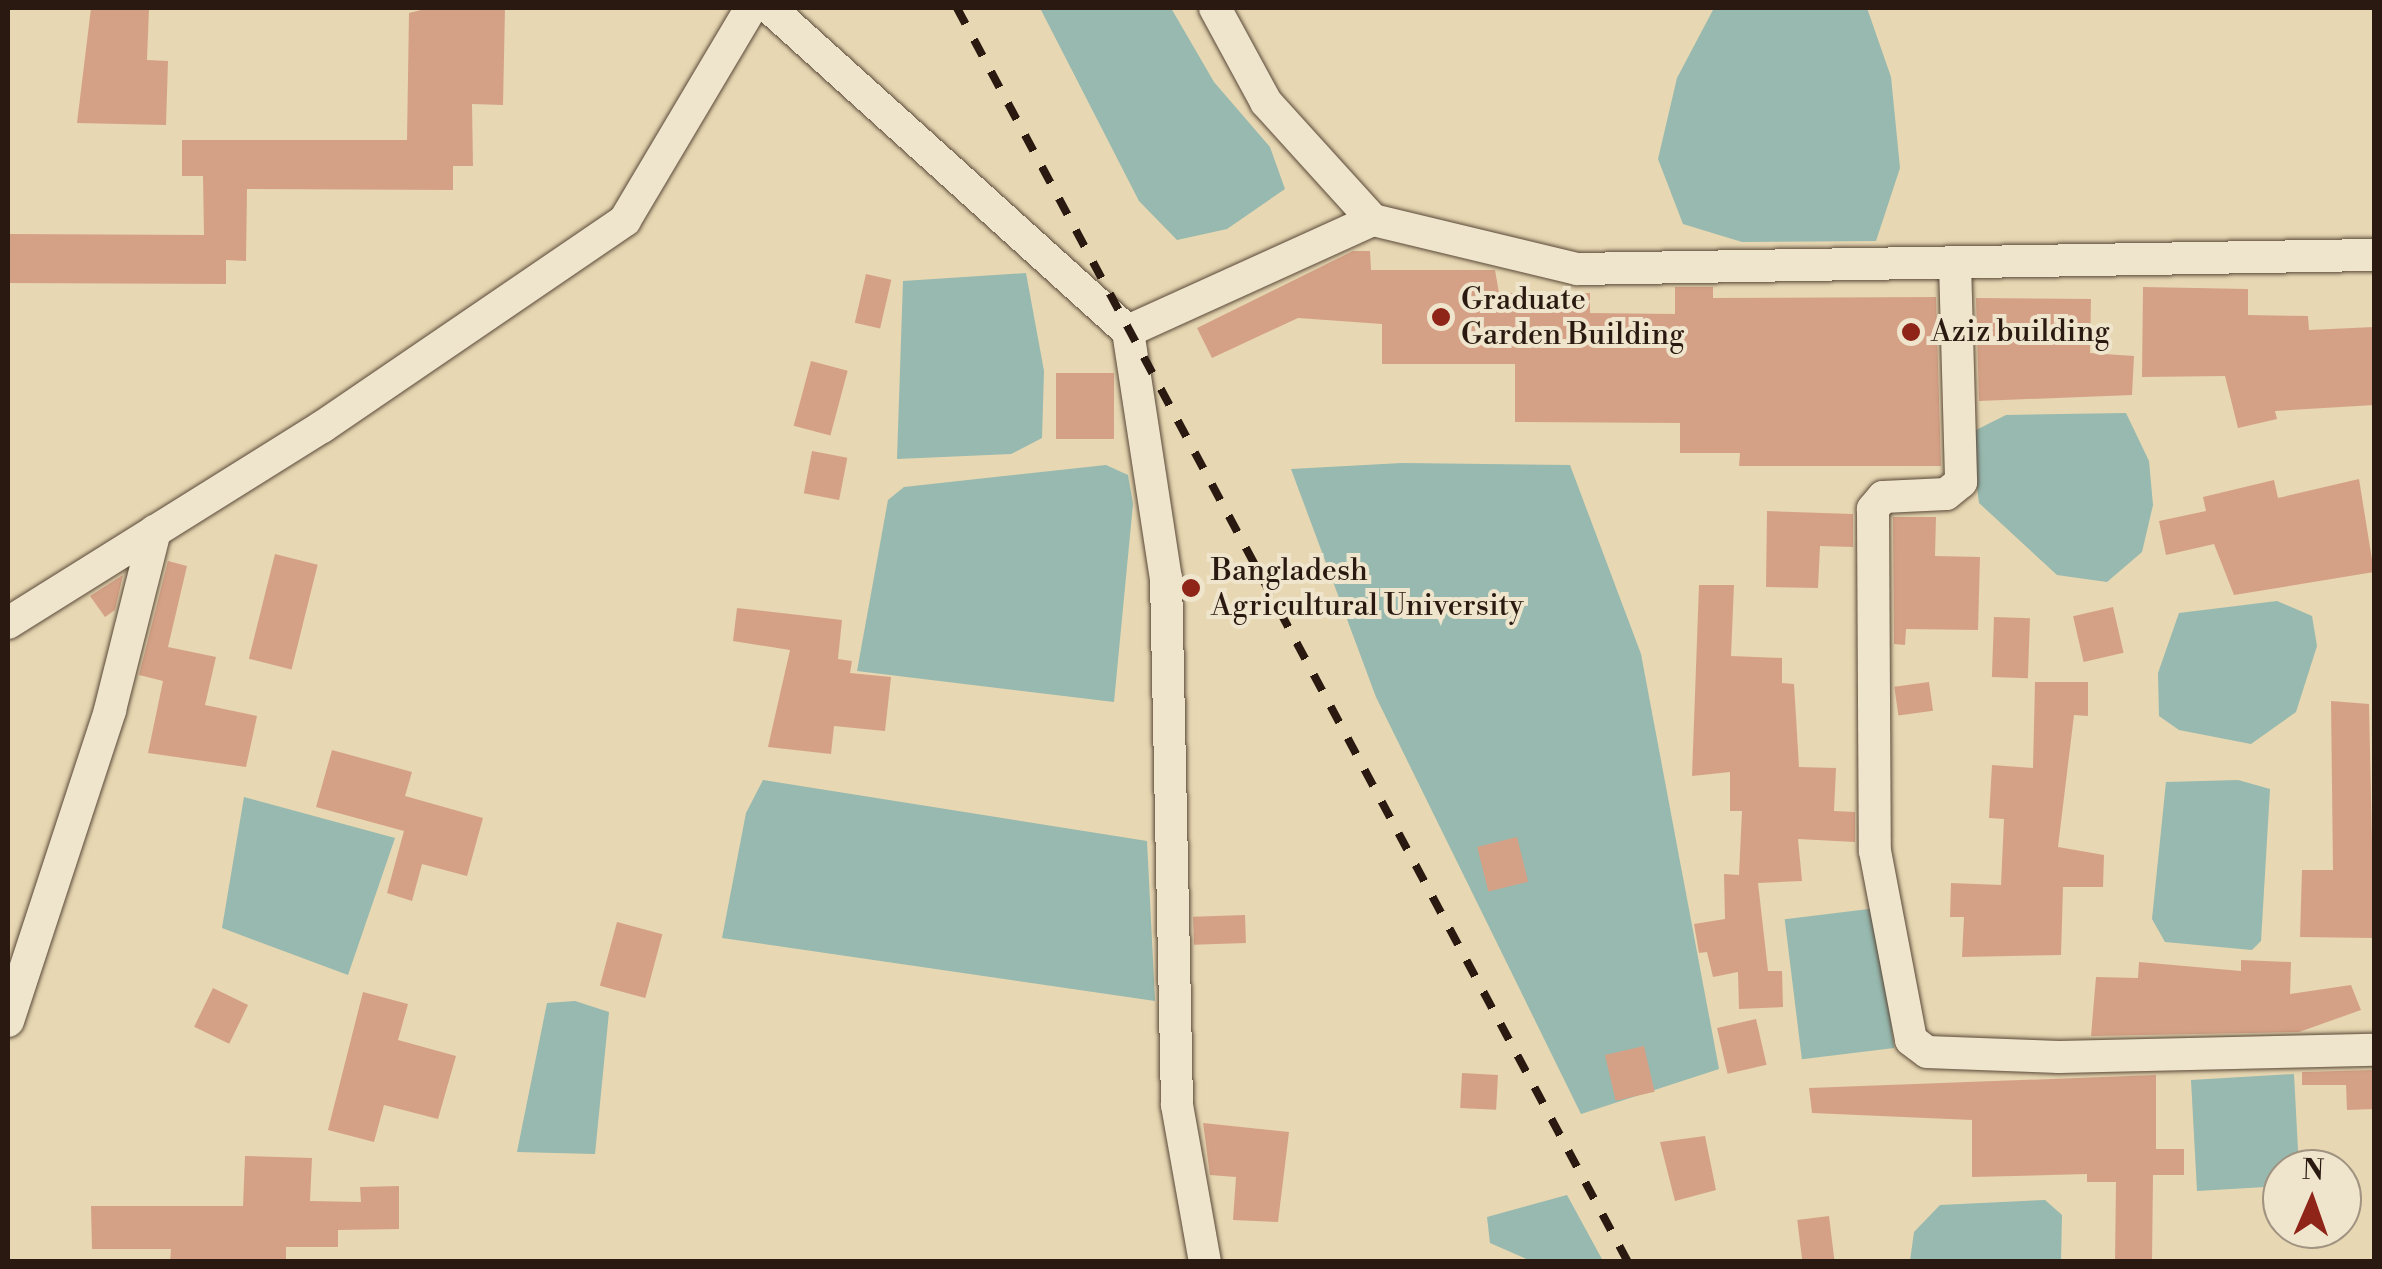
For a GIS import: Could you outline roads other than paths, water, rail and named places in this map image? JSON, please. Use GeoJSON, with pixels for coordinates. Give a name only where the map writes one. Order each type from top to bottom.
{"type":"FeatureCollection","features":[{"type":"Feature","properties":{"kind":"street"},"geometry":{"type":"LineString","coordinates":[[8,623],[155,531],[625,220],[751,8]]}},
{"type":"Feature","properties":{"kind":"street"},"geometry":{"type":"LineString","coordinates":[[770,8],[1128,330],[1166,578],[1178,1106],[1205,1262]]}},
{"type":"Feature","properties":{"kind":"street"},"geometry":{"type":"LineString","coordinates":[[1215,8],[1266,102],[1374,220],[1577,270],[2374,255]]}},
{"type":"Feature","properties":{"kind":"street"},"geometry":{"type":"LineString","coordinates":[[1128,330],[1374,220]]}},
{"type":"Feature","properties":{"kind":"street"},"geometry":{"type":"LineString","coordinates":[[1955,263],[1961,482],[1946,494],[1882,498],[1873,509],[1874,851],[1910,1040],[1927,1052],[2059,1057],[2374,1050]]}},
{"type":"Feature","properties":{"kind":"street"},"geometry":{"type":"LineString","coordinates":[[8,1021],[110,710],[155,531]]}},
{"type":"Feature","properties":{"kind":"water"},"geometry":{"type":"Polygon","coordinates":[[[1040,8],[1171,8],[1214,82],[1270,147],[1285,189],[1227,229],[1177,240],[1139,201],[1040,8]]]}},
{"type":"Feature","properties":{"kind":"water"},"geometry":{"type":"Polygon","coordinates":[[[1714,8],[1867,8],[1891,77],[1900,168],[1876,241],[1742,242],[1683,224],[1658,159],[1677,78],[1714,8]]]}},
{"type":"Feature","properties":{"kind":"water"},"geometry":{"type":"Polygon","coordinates":[[[1026,273],[1044,371],[1042,438],[1011,454],[897,459],[903,281],[1026,273]]]}},
{"type":"Feature","properties":{"kind":"water"},"geometry":{"type":"Polygon","coordinates":[[[2126,413],[2149,461],[2153,505],[2142,552],[2107,582],[2057,575],[1979,503],[1970,433],[2006,415],[2126,413]]]}},
{"type":"Feature","properties":{"kind":"water"},"geometry":{"type":"Polygon","coordinates":[[[1402,463],[1570,465],[1641,654],[1719,1069],[1581,1114],[1376,697],[1291,469],[1402,463]]]}},
{"type":"Feature","properties":{"kind":"water"},"geometry":{"type":"Polygon","coordinates":[[[1106,465],[1128,475],[1133,504],[1114,702],[857,671],[888,500],[904,487],[1106,465]]]}},
{"type":"Feature","properties":{"kind":"water"},"geometry":{"type":"Polygon","coordinates":[[[2277,601],[2312,616],[2317,646],[2296,712],[2251,744],[2179,730],[2159,716],[2158,673],[2179,613],[2277,601]]]}},
{"type":"Feature","properties":{"kind":"water"},"geometry":{"type":"Polygon","coordinates":[[[763,780],[1147,841],[1155,1001],[722,938],[746,813],[763,780]]]}},
{"type":"Feature","properties":{"kind":"water"},"geometry":{"type":"Polygon","coordinates":[[[2238,780],[2270,789],[2261,941],[2252,950],[2165,942],[2152,919],[2166,782],[2238,780]]]}},
{"type":"Feature","properties":{"kind":"water"},"geometry":{"type":"Polygon","coordinates":[[[244,797],[395,838],[348,975],[222,928],[244,797]]]}},
{"type":"Feature","properties":{"kind":"water"},"geometry":{"type":"Polygon","coordinates":[[[1877,908],[1894,1048],[1802,1059],[1785,919],[1877,908]]]}},
{"type":"Feature","properties":{"kind":"water"},"geometry":{"type":"Polygon","coordinates":[[[575,1001],[609,1012],[595,1154],[517,1152],[547,1003],[575,1001]]]}},
{"type":"Feature","properties":{"kind":"water"},"geometry":{"type":"Polygon","coordinates":[[[2294,1074],[2298,1149],[2262,1149],[2262,1187],[2197,1191],[2191,1080],[2294,1074]]]}},
{"type":"Feature","properties":{"kind":"water"},"geometry":{"type":"Polygon","coordinates":[[[1567,1195],[1603,1261],[1531,1261],[1490,1243],[1487,1217],[1567,1195]]]}},
{"type":"Feature","properties":{"kind":"water"},"geometry":{"type":"Polygon","coordinates":[[[2045,1200],[2062,1215],[2061,1261],[1910,1261],[1914,1232],[1940,1205],[2045,1200]]]}},
{"type":"Feature","properties":{"kind":"railway"},"geometry":{"type":"LineString","coordinates":[[957,8],[1628,1262]]}},
{"type":"Feature","properties":{"kind":"place","name":"Graduate Garden Building"},"geometry":{"type":"Point","coordinates":[1441,317]}},
{"type":"Feature","properties":{"kind":"place","name":"Aziz building"},"geometry":{"type":"Point","coordinates":[1911,332]}},
{"type":"Feature","properties":{"kind":"place","name":"Bangladesh Agricultural University"},"geometry":{"type":"Point","coordinates":[1191,588]}}]}
